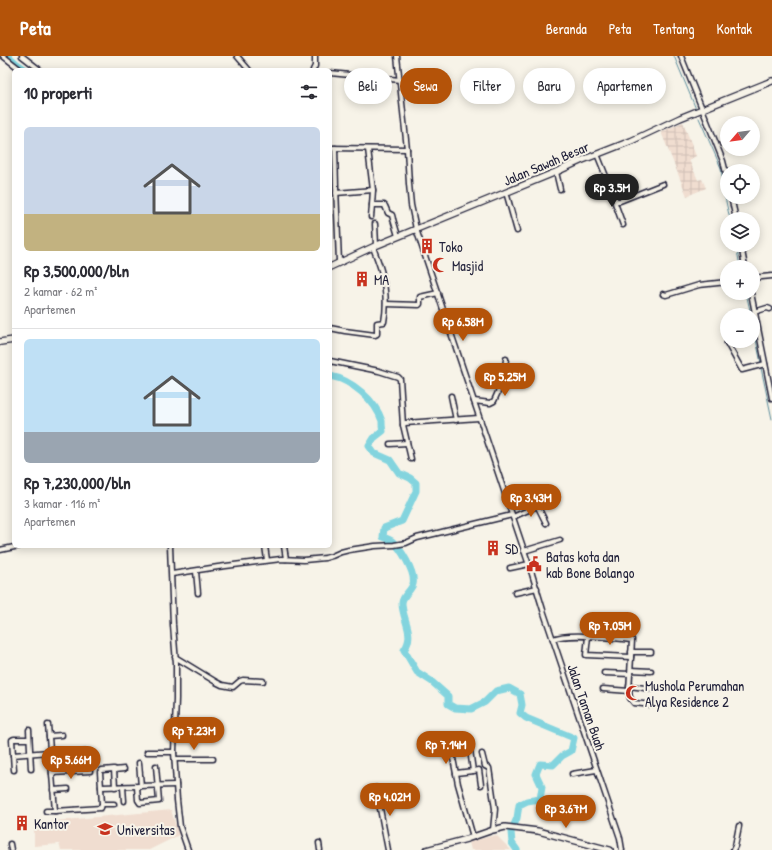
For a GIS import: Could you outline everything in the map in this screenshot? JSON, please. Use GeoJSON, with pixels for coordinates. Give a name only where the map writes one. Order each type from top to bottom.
{"type":"FeatureCollection","features":[{"type":"Feature","properties":{"kind":"main road","name":"Jalan Sawah Besar"},"geometry":{"type":"LineString","coordinates":[[332,266],[374,246],[597,154],[631,142],[680,118],[772,81]]}},
{"type":"Feature","properties":{"kind":"main road"},"geometry":{"type":"LineString","coordinates":[[0,342],[12,340]]}},
{"type":"Feature","properties":{"kind":"street"},"geometry":{"type":"LineString","coordinates":[[3,56],[18,68]]}},
{"type":"Feature","properties":{"kind":"street"},"geometry":{"type":"LineString","coordinates":[[22,56],[37,68]]}},
{"type":"Feature","properties":{"kind":"street"},"geometry":{"type":"LineString","coordinates":[[237,56],[247,68]]}},
{"type":"Feature","properties":{"kind":"street"},"geometry":{"type":"LineString","coordinates":[[314,68],[315,56]]}},
{"type":"Feature","properties":{"kind":"street","name":"Jalan Taman Buah"},"geometry":{"type":"LineString","coordinates":[[397,56],[400,80]]}},
{"type":"Feature","properties":{"kind":"street"},"geometry":{"type":"LineString","coordinates":[[680,56],[724,164]]}},
{"type":"Feature","properties":{"kind":"street"},"geometry":{"type":"LineString","coordinates":[[332,73],[400,80]]}},
{"type":"Feature","properties":{"kind":"street","name":"Jalan Taman Buah"},"geometry":{"type":"LineString","coordinates":[[402,104],[412,205],[416,229],[620,838],[622,850]]}},
{"type":"Feature","properties":{"kind":"street"},"geometry":{"type":"LineString","coordinates":[[339,262],[336,193],[332,148],[407,149]]}},
{"type":"Feature","properties":{"kind":"street"},"geometry":{"type":"LineString","coordinates":[[368,149],[373,190],[371,217]]}},
{"type":"Feature","properties":{"kind":"street"},"geometry":{"type":"LineString","coordinates":[[597,154],[616,201],[623,225]]}},
{"type":"Feature","properties":{"kind":"street"},"geometry":{"type":"LineString","coordinates":[[556,172],[560,189]]}},
{"type":"Feature","properties":{"kind":"street"},"geometry":{"type":"LineString","coordinates":[[616,201],[620,201],[663,184]]}},
{"type":"Feature","properties":{"kind":"street"},"geometry":{"type":"LineString","coordinates":[[336,193],[373,190]]}},
{"type":"Feature","properties":{"kind":"street"},"geometry":{"type":"LineString","coordinates":[[506,192],[517,230]]}},
{"type":"Feature","properties":{"kind":"street"},"geometry":{"type":"LineString","coordinates":[[372,205],[385,206],[388,213],[392,215],[398,236]]}},
{"type":"Feature","properties":{"kind":"street"},"geometry":{"type":"LineString","coordinates":[[332,328],[376,335],[377,323],[385,322],[385,287],[374,246],[375,224]]}},
{"type":"Feature","properties":{"kind":"street"},"geometry":{"type":"LineString","coordinates":[[760,277],[772,276]]}},
{"type":"Feature","properties":{"kind":"street"},"geometry":{"type":"LineString","coordinates":[[663,294],[666,295],[699,285],[720,283]]}},
{"type":"Feature","properties":{"kind":"street"},"geometry":{"type":"LineString","coordinates":[[386,304],[419,305],[420,297],[438,293]]}},
{"type":"Feature","properties":{"kind":"street"},"geometry":{"type":"LineString","coordinates":[[760,310],[767,308],[770,309]]}},
{"type":"Feature","properties":{"kind":"street"},"geometry":{"type":"LineString","coordinates":[[760,340],[772,398]]}},
{"type":"Feature","properties":{"kind":"street"},"geometry":{"type":"LineString","coordinates":[[729,348],[742,370],[765,364]]}},
{"type":"Feature","properties":{"kind":"street"},"geometry":{"type":"LineString","coordinates":[[474,401],[490,403],[494,401],[500,383],[504,378],[506,359]]}},
{"type":"Feature","properties":{"kind":"street"},"geometry":{"type":"LineString","coordinates":[[332,360],[379,371],[400,379],[403,425],[411,459]]}},
{"type":"Feature","properties":{"kind":"street"},"geometry":{"type":"LineString","coordinates":[[451,396],[456,420]]}},
{"type":"Feature","properties":{"kind":"street"},"geometry":{"type":"LineString","coordinates":[[403,425],[407,422],[480,418]]}},
{"type":"Feature","properties":{"kind":"street"},"geometry":{"type":"LineString","coordinates":[[390,444],[407,443]]}},
{"type":"Feature","properties":{"kind":"street"},"geometry":{"type":"LineString","coordinates":[[172,574],[267,560],[304,560],[325,558],[341,552],[360,548],[394,545],[417,538],[513,516],[537,506],[546,523]]}},
{"type":"Feature","properties":{"kind":"street"},"geometry":{"type":"LineString","coordinates":[[524,551],[560,540]]}},
{"type":"Feature","properties":{"kind":"street"},"geometry":{"type":"LineString","coordinates":[[0,550],[12,547]]}},
{"type":"Feature","properties":{"kind":"street"},"geometry":{"type":"LineString","coordinates":[[170,548],[176,699],[174,752],[176,800],[179,818],[188,850]]}},
{"type":"Feature","properties":{"kind":"street"},"geometry":{"type":"LineString","coordinates":[[265,548],[267,560]]}},
{"type":"Feature","properties":{"kind":"street"},"geometry":{"type":"LineString","coordinates":[[284,548],[286,559]]}},
{"type":"Feature","properties":{"kind":"street"},"geometry":{"type":"LineString","coordinates":[[510,568],[528,564]]}},
{"type":"Feature","properties":{"kind":"street"},"geometry":{"type":"LineString","coordinates":[[196,571],[198,593]]}},
{"type":"Feature","properties":{"kind":"street"},"geometry":{"type":"LineString","coordinates":[[515,594],[537,588]]}},
{"type":"Feature","properties":{"kind":"street"},"geometry":{"type":"LineString","coordinates":[[553,639],[588,637],[632,640],[629,689],[630,698],[634,703],[652,705]]}},
{"type":"Feature","properties":{"kind":"street"},"geometry":{"type":"LineString","coordinates":[[588,637],[586,655],[631,658]]}},
{"type":"Feature","properties":{"kind":"street"},"geometry":{"type":"LineString","coordinates":[[631,652],[652,652]]}},
{"type":"Feature","properties":{"kind":"street"},"geometry":{"type":"LineString","coordinates":[[175,657],[222,685],[233,687],[243,680],[263,681]]}},
{"type":"Feature","properties":{"kind":"street"},"geometry":{"type":"LineString","coordinates":[[604,673],[651,671]]}},
{"type":"Feature","properties":{"kind":"street"},"geometry":{"type":"LineString","coordinates":[[604,689],[653,689]]}},
{"type":"Feature","properties":{"kind":"street"},"geometry":{"type":"LineString","coordinates":[[48,725],[54,810]]}},
{"type":"Feature","properties":{"kind":"street"},"geometry":{"type":"LineString","coordinates":[[29,730],[31,769]]}},
{"type":"Feature","properties":{"kind":"street"},"geometry":{"type":"LineString","coordinates":[[49,736],[62,735]]}},
{"type":"Feature","properties":{"kind":"street"},"geometry":{"type":"LineString","coordinates":[[14,770],[12,740],[29,739]]}},
{"type":"Feature","properties":{"kind":"street"},"geometry":{"type":"LineString","coordinates":[[470,750],[473,771]]}},
{"type":"Feature","properties":{"kind":"street"},"geometry":{"type":"LineString","coordinates":[[13,755],[88,752]]}},
{"type":"Feature","properties":{"kind":"street"},"geometry":{"type":"LineString","coordinates":[[147,752],[174,752]]}},
{"type":"Feature","properties":{"kind":"street"},"geometry":{"type":"LineString","coordinates":[[452,753],[464,806],[473,837]]}},
{"type":"Feature","properties":{"kind":"street"},"geometry":{"type":"LineString","coordinates":[[482,754],[485,766],[489,768],[491,776],[495,809],[493,830]]}},
{"type":"Feature","properties":{"kind":"street"},"geometry":{"type":"LineString","coordinates":[[175,759],[213,759]]}},
{"type":"Feature","properties":{"kind":"street"},"geometry":{"type":"LineString","coordinates":[[139,763],[138,800],[141,804],[159,801],[156,766]]}},
{"type":"Feature","properties":{"kind":"street"},"geometry":{"type":"LineString","coordinates":[[46,811],[100,808],[102,804],[101,771],[113,769],[124,770]]}},
{"type":"Feature","properties":{"kind":"street"},"geometry":{"type":"LineString","coordinates":[[52,773],[90,770]]}},
{"type":"Feature","properties":{"kind":"street"},"geometry":{"type":"LineString","coordinates":[[114,770],[115,787]]}},
{"type":"Feature","properties":{"kind":"street"},"geometry":{"type":"LineString","coordinates":[[456,773],[479,770],[481,785]]}},
{"type":"Feature","properties":{"kind":"street"},"geometry":{"type":"LineString","coordinates":[[572,774],[596,770]]}},
{"type":"Feature","properties":{"kind":"street"},"geometry":{"type":"LineString","coordinates":[[101,787],[176,785]]}},
{"type":"Feature","properties":{"kind":"street"},"geometry":{"type":"LineString","coordinates":[[123,787],[124,801]]}},
{"type":"Feature","properties":{"kind":"street"},"geometry":{"type":"LineString","coordinates":[[53,790],[68,788]]}},
{"type":"Feature","properties":{"kind":"street"},"geometry":{"type":"LineString","coordinates":[[376,788],[388,850]]}},
{"type":"Feature","properties":{"kind":"street"},"geometry":{"type":"LineString","coordinates":[[102,804],[114,804]]}},
{"type":"Feature","properties":{"kind":"street"},"geometry":{"type":"LineString","coordinates":[[733,850],[739,826]]}},
{"type":"Feature","properties":{"kind":"street"},"geometry":{"type":"LineString","coordinates":[[426,850],[446,847],[505,827],[538,830],[610,850]]}},
{"type":"Feature","properties":{"kind":"street"},"geometry":{"type":"LineString","coordinates":[[319,843],[320,850]]}},
{"type":"Feature","properties":{"kind":"street"},"geometry":{"type":"LineString","coordinates":[[10,844],[11,850]]}},
{"type":"Feature","properties":{"kind":"shaded area"},"geometry":{"type":"Polygon","coordinates":[[[683,122],[696,156],[689,160],[698,180],[702,179],[706,188],[687,196],[661,132],[683,122]]]}},
{"type":"Feature","properties":{"kind":"shaded area","name":"Universitas"},"geometry":{"type":"Polygon","coordinates":[[[171,810],[179,835],[149,850],[61,850],[59,844],[34,846],[34,823],[171,810]]]}},
{"type":"Feature","properties":{"kind":"shaded area"},"geometry":{"type":"Polygon","coordinates":[[[496,835],[511,850],[471,850],[469,842],[496,835]]]}},
{"type":"Feature","properties":{"kind":"waterway"},"geometry":{"type":"LineString","coordinates":[[8,56],[23,68]]}},
{"type":"Feature","properties":{"kind":"waterway"},"geometry":{"type":"LineString","coordinates":[[674,56],[696,109]]}},
{"type":"Feature","properties":{"kind":"waterway"},"geometry":{"type":"LineString","coordinates":[[699,118],[721,168],[728,212]]}},
{"type":"Feature","properties":{"kind":"waterway"},"geometry":{"type":"LineString","coordinates":[[737,252],[739,260]]}},
{"type":"Feature","properties":{"kind":"waterway"},"geometry":{"type":"LineString","coordinates":[[748,300],[749,308]]}},
{"type":"Feature","properties":{"kind":"waterway"},"geometry":{"type":"LineString","coordinates":[[758,348],[761,363]]}},
{"type":"Feature","properties":{"kind":"waterway"},"geometry":{"type":"LineString","coordinates":[[761,368],[772,419]]}},
{"type":"Feature","properties":{"kind":"waterway"},"geometry":{"type":"LineString","coordinates":[[332,376],[354,386],[362,392],[374,406],[382,421],[383,431],[374,438],[369,446],[374,453],[390,460],[399,473],[410,478],[416,483],[416,491],[402,521],[384,528],[383,537],[389,539],[395,544],[407,561],[412,573],[413,584],[402,600],[409,633],[409,638],[404,650],[417,672],[431,681],[448,696],[448,704],[455,708],[471,709],[485,702],[496,691],[509,688],[520,694],[522,705],[520,713],[526,718],[574,738],[571,751],[562,756],[553,765],[540,764],[536,774],[542,787],[540,799],[527,801],[519,805],[517,818],[511,832],[512,843],[517,850]]}},
{"type":"Feature","properties":{"kind":"waterway"},"geometry":{"type":"LineString","coordinates":[[507,830],[511,832]]}},
{"type":"Feature","properties":{"kind":"place","name":"Toko"},"geometry":{"type":"Point","coordinates":[427,246]}},
{"type":"Feature","properties":{"kind":"place","name":"Masjid"},"geometry":{"type":"Point","coordinates":[440,265]}},
{"type":"Feature","properties":{"kind":"place","name":"MA"},"geometry":{"type":"Point","coordinates":[362,279]}},
{"type":"Feature","properties":{"kind":"place","name":"SD"},"geometry":{"type":"Point","coordinates":[493,548]}},
{"type":"Feature","properties":{"kind":"place","name":"Batas kota dan kab Bone Bolango"},"geometry":{"type":"Point","coordinates":[534,564]}},
{"type":"Feature","properties":{"kind":"place","name":"Mushola Perumahan Alya Residence 2"},"geometry":{"type":"Point","coordinates":[633,693]}},
{"type":"Feature","properties":{"kind":"place","name":"Kantor"},"geometry":{"type":"Point","coordinates":[22,823]}},
{"type":"Feature","properties":{"kind":"place","name":"Universitas"},"geometry":{"type":"Point","coordinates":[105,829]}}]}
